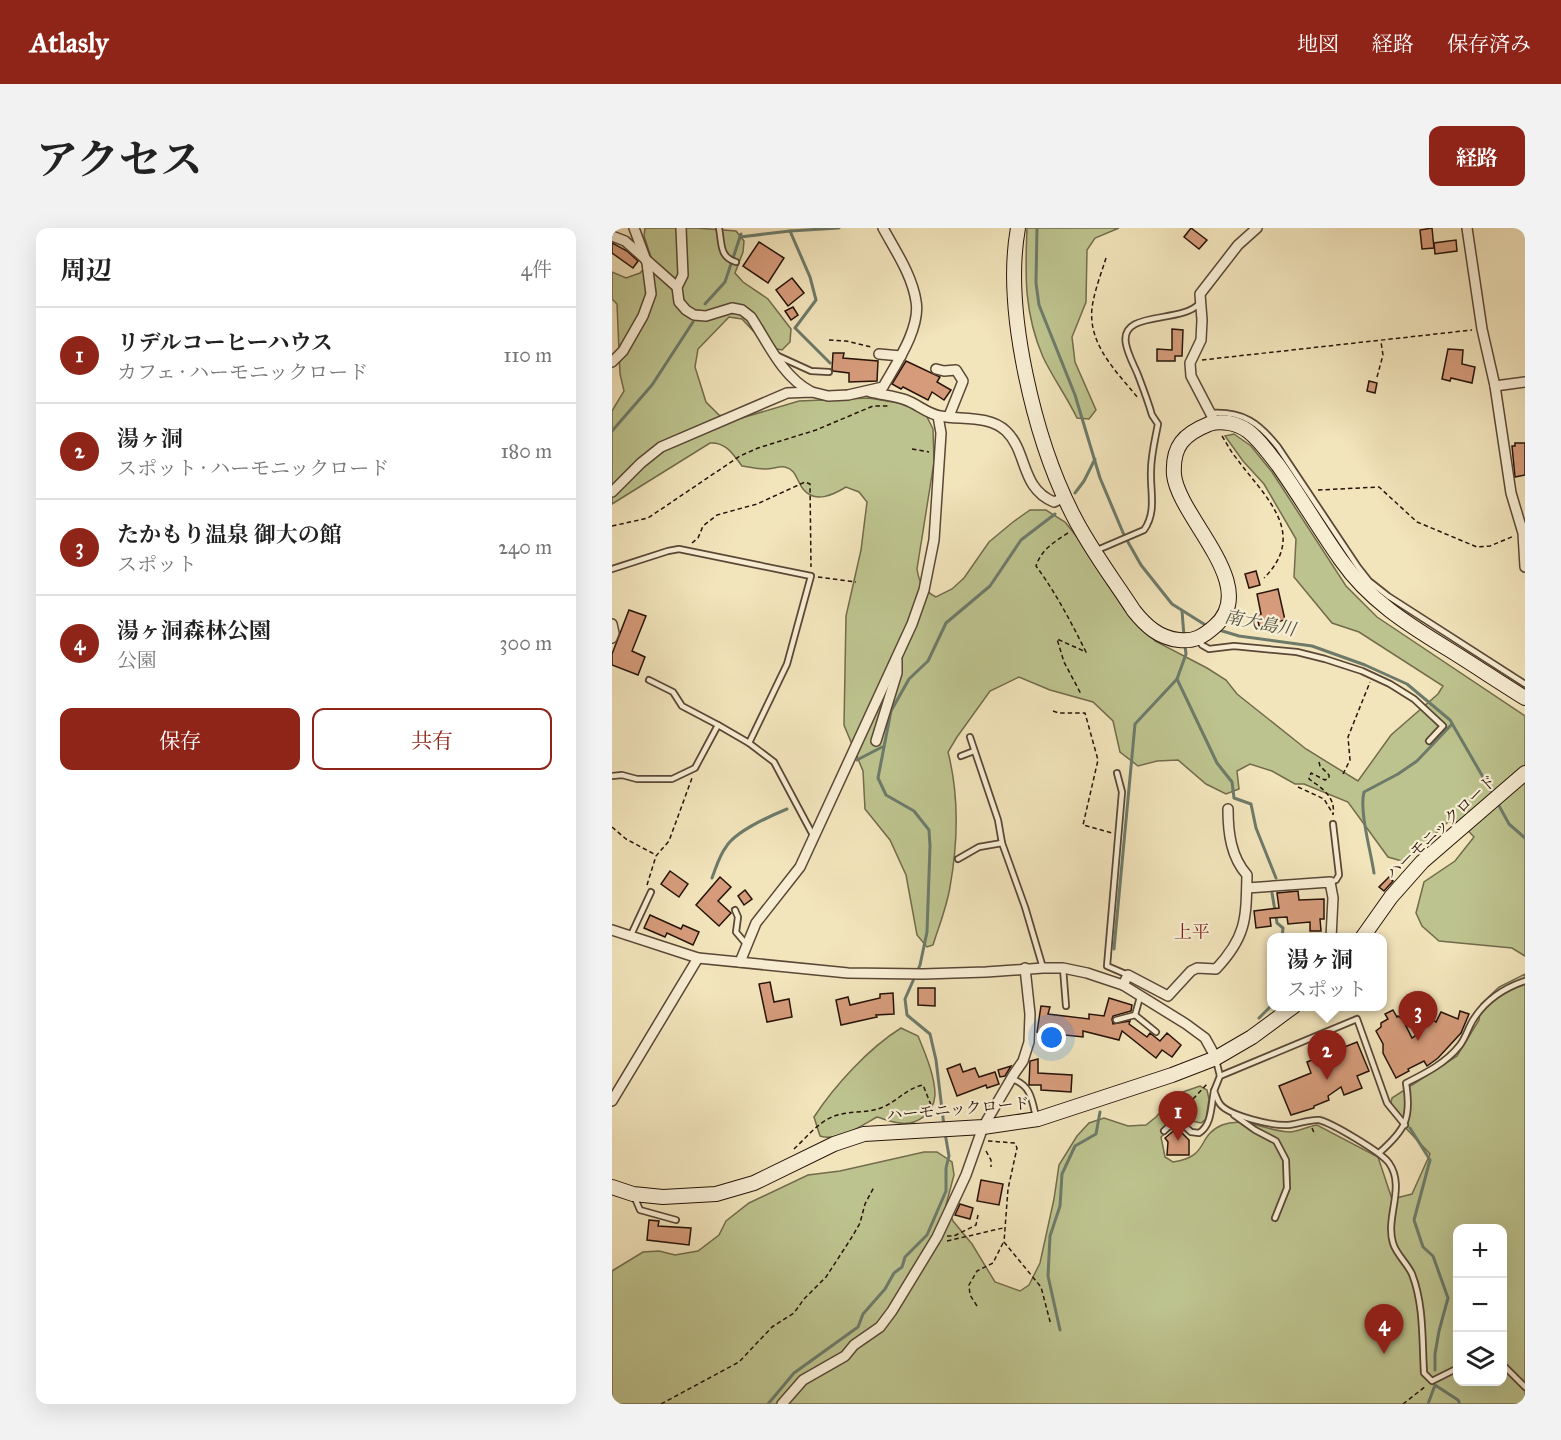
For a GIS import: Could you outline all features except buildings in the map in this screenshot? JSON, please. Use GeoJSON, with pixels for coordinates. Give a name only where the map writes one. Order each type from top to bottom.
{"type":"FeatureCollection","features":[{"type":"Feature","properties":{"kind":"street"},"geometry":{"type":"LineString","coordinates":[[612,363],[623,351],[643,316],[651,294],[646,261],[634,228]]}},
{"type":"Feature","properties":{"kind":"street"},"geometry":{"type":"LineString","coordinates":[[681,228],[683,275],[677,288],[679,302],[694,315],[706,316],[732,308],[742,310],[751,317],[797,384],[812,392]]}},
{"type":"Feature","properties":{"kind":"street"},"geometry":{"type":"LineString","coordinates":[[612,492],[661,447],[787,393],[812,392],[838,396],[883,387],[905,354],[913,328],[917,303],[907,273],[883,228]]}},
{"type":"Feature","properties":{"kind":"street"},"geometry":{"type":"LineString","coordinates":[[1018,228],[1015,284],[1024,366],[1039,425],[1065,497],[1079,527],[1144,623],[1160,635],[1194,639],[1218,624],[1226,613],[1228,601],[1224,574],[1215,553],[1183,500],[1174,474],[1175,456],[1179,444],[1188,434],[1213,418],[1232,423],[1248,431],[1265,448],[1342,561],[1380,604],[1393,615],[1525,698]]}},
{"type":"Feature","properties":{"kind":"street"},"geometry":{"type":"LineString","coordinates":[[1213,418],[1191,376],[1191,360],[1201,340],[1200,294],[1238,245],[1257,228]]}},
{"type":"Feature","properties":{"kind":"street"},"geometry":{"type":"LineString","coordinates":[[1467,228],[1511,493],[1523,533],[1525,567]]}},
{"type":"Feature","properties":{"kind":"street"},"geometry":{"type":"LineString","coordinates":[[612,236],[625,242],[677,288]]}},
{"type":"Feature","properties":{"kind":"street"},"geometry":{"type":"LineString","coordinates":[[877,351],[905,354]]}},
{"type":"Feature","properties":{"kind":"street"},"geometry":{"type":"LineString","coordinates":[[936,369],[956,370],[963,381],[949,416]]}},
{"type":"Feature","properties":{"kind":"street"},"geometry":{"type":"LineString","coordinates":[[1495,387],[1525,382]]}},
{"type":"Feature","properties":{"kind":"street"},"geometry":{"type":"LineString","coordinates":[[867,391],[907,400],[938,416],[998,424],[1015,443],[1024,468],[1040,494],[1054,502],[1065,497]]}},
{"type":"Feature","properties":{"kind":"street"},"geometry":{"type":"LineString","coordinates":[[740,962],[756,923],[800,867],[912,624],[924,590],[934,540],[941,433],[938,416]]}},
{"type":"Feature","properties":{"kind":"street"},"geometry":{"type":"LineString","coordinates":[[612,624],[614,633],[612,638]]}},
{"type":"Feature","properties":{"kind":"street"},"geometry":{"type":"LineString","coordinates":[[876,741],[897,673],[897,656]]}},
{"type":"Feature","properties":{"kind":"street","name":"ハーモニックロード"},"geometry":{"type":"LineString","coordinates":[[1366,933],[1406,879],[1525,773]]}},
{"type":"Feature","properties":{"kind":"street"},"geometry":{"type":"LineString","coordinates":[[1123,985],[1128,975],[1168,996],[1191,971],[1197,968],[1216,969],[1231,953],[1240,938],[1247,906],[1247,875],[1238,865],[1233,852],[1228,809]]}},
{"type":"Feature","properties":{"kind":"street"},"geometry":{"type":"LineString","coordinates":[[1247,888],[1330,882],[1333,898],[1331,933]]}},
{"type":"Feature","properties":{"kind":"street"},"geometry":{"type":"LineString","coordinates":[[612,930],[698,958],[848,973],[922,974],[1025,968],[1063,968],[1087,973],[1123,985],[1141,994],[1205,1038],[1216,1058]]}},
{"type":"Feature","properties":{"kind":"street"},"geometry":{"type":"LineString","coordinates":[[612,1101],[698,958]]}},
{"type":"Feature","properties":{"kind":"street"},"geometry":{"type":"LineString","coordinates":[[782,1404],[803,1380],[845,1356],[854,1345],[879,1326],[892,1311],[937,1237],[966,1175],[981,1134],[1011,1078],[1023,1061],[1029,1042],[1030,1014],[1025,968]]}},
{"type":"Feature","properties":{"kind":"street","name":"ハーモニックロード"},"geometry":{"type":"LineString","coordinates":[[612,1187],[633,1194],[663,1197],[716,1194],[754,1183],[834,1144],[864,1134],[944,1128],[981,1134],[1036,1119],[1172,1075],[1216,1058],[1238,1046],[1287,1011]]}},
{"type":"Feature","properties":{"kind":"lane"},"geometry":{"type":"LineString","coordinates":[[719,228],[723,254],[727,260],[736,262]]}},
{"type":"Feature","properties":{"kind":"lane"},"geometry":{"type":"LineString","coordinates":[[1095,551],[1144,530],[1149,523],[1153,498],[1150,473],[1152,446],[1158,424],[1152,415],[1127,347],[1125,335],[1128,328],[1136,322],[1186,313],[1201,302]]}},
{"type":"Feature","properties":{"kind":"lane"},"geometry":{"type":"LineString","coordinates":[[776,355],[811,371],[829,372]]}},
{"type":"Feature","properties":{"kind":"lane"},"geometry":{"type":"LineString","coordinates":[[1213,418],[1227,412],[1244,417],[1263,429],[1278,447],[1369,581],[1388,596],[1525,684]]}},
{"type":"Feature","properties":{"kind":"lane"},"geometry":{"type":"LineString","coordinates":[[612,569],[668,551],[685,550],[810,576],[787,664],[749,743]]}},
{"type":"Feature","properties":{"kind":"lane"},"geometry":{"type":"LineString","coordinates":[[1194,639],[1209,649],[1234,646],[1297,652],[1371,675],[1414,699],[1443,726],[1429,741]]}},
{"type":"Feature","properties":{"kind":"lane"},"geometry":{"type":"LineString","coordinates":[[650,680],[673,692],[682,706],[749,743],[774,762],[814,837]]}},
{"type":"Feature","properties":{"kind":"lane"},"geometry":{"type":"LineString","coordinates":[[612,777],[622,775],[637,779],[672,779],[695,768],[718,725]]}},
{"type":"Feature","properties":{"kind":"lane"},"geometry":{"type":"LineString","coordinates":[[970,737],[1043,968]]}},
{"type":"Feature","properties":{"kind":"lane"},"geometry":{"type":"LineString","coordinates":[[961,756],[974,751]]}},
{"type":"Feature","properties":{"kind":"lane"},"geometry":{"type":"LineString","coordinates":[[1117,773],[1122,792],[1107,966],[1128,975]]}},
{"type":"Feature","properties":{"kind":"lane"},"geometry":{"type":"LineString","coordinates":[[1330,882],[1336,880],[1339,875],[1333,824]]}},
{"type":"Feature","properties":{"kind":"lane"},"geometry":{"type":"LineString","coordinates":[[958,859],[979,847],[1002,843]]}},
{"type":"Feature","properties":{"kind":"lane"},"geometry":{"type":"LineString","coordinates":[[630,937],[651,892]]}},
{"type":"Feature","properties":{"kind":"lane"},"geometry":{"type":"LineString","coordinates":[[735,910],[738,917],[736,932],[747,945]]}},
{"type":"Feature","properties":{"kind":"lane"},"geometry":{"type":"LineString","coordinates":[[1063,968],[1066,1005]]}},
{"type":"Feature","properties":{"kind":"lane"},"geometry":{"type":"LineString","coordinates":[[1379,1153],[1398,1136],[1405,1125],[1408,1110],[1406,1083],[1434,1069],[1452,1054],[1460,1045],[1473,1020],[1500,992],[1525,981]]}},
{"type":"Feature","properties":{"kind":"lane"},"geometry":{"type":"LineString","coordinates":[[1135,1015],[1141,994]]}},
{"type":"Feature","properties":{"kind":"lane"},"geometry":{"type":"LineString","coordinates":[[1116,1020],[1135,1015]]}},
{"type":"Feature","properties":{"kind":"lane"},"geometry":{"type":"LineString","coordinates":[[1135,1015],[1156,1032]]}},
{"type":"Feature","properties":{"kind":"lane"},"geometry":{"type":"LineString","coordinates":[[1220,1076],[1358,1019],[1387,1103],[1405,1125]]}},
{"type":"Feature","properties":{"kind":"lane"},"geometry":{"type":"LineString","coordinates":[[1164,1131],[1177,1119],[1191,1132],[1199,1133],[1204,1129],[1208,1122],[1214,1091],[1220,1076],[1216,1058]]}},
{"type":"Feature","properties":{"kind":"lane"},"geometry":{"type":"LineString","coordinates":[[1011,1078],[1027,1087],[1036,1119]]}},
{"type":"Feature","properties":{"kind":"lane"},"geometry":{"type":"LineString","coordinates":[[1214,1091],[1220,1105],[1255,1130],[1276,1141],[1286,1160],[1287,1188],[1275,1218]]}},
{"type":"Feature","properties":{"kind":"lane"},"geometry":{"type":"LineString","coordinates":[[1230,1112],[1272,1125],[1319,1120],[1372,1147],[1379,1153],[1392,1169],[1395,1182],[1395,1202],[1391,1217],[1393,1243],[1411,1272],[1419,1295],[1424,1373],[1432,1381],[1453,1370]]}},
{"type":"Feature","properties":{"kind":"lane"},"geometry":{"type":"LineString","coordinates":[[633,1194],[640,1210],[676,1220]]}},
{"type":"Feature","properties":{"kind":"lane"},"geometry":{"type":"LineString","coordinates":[[1507,1369],[1525,1387]]}},
{"type":"Feature","properties":{"kind":"path"},"geometry":{"type":"LineString","coordinates":[[1106,258],[1092,310],[1096,339],[1105,357],[1139,398]]}},
{"type":"Feature","properties":{"kind":"path"},"geometry":{"type":"LineString","coordinates":[[1191,360],[1482,329]]}},
{"type":"Feature","properties":{"kind":"path"},"geometry":{"type":"LineString","coordinates":[[829,340],[846,341],[877,351]]}},
{"type":"Feature","properties":{"kind":"path"},"geometry":{"type":"LineString","coordinates":[[1377,377],[1383,355],[1380,341]]}},
{"type":"Feature","properties":{"kind":"path"},"geometry":{"type":"LineString","coordinates":[[612,526],[648,518],[740,456],[758,448],[816,430],[873,406],[890,406]]}},
{"type":"Feature","properties":{"kind":"path"},"geometry":{"type":"LineString","coordinates":[[1213,418],[1237,459],[1260,486],[1280,519],[1283,540],[1279,557],[1276,566],[1264,578]]}},
{"type":"Feature","properties":{"kind":"path"},"geometry":{"type":"LineString","coordinates":[[912,449],[929,452],[939,461]]}},
{"type":"Feature","properties":{"kind":"path"},"geometry":{"type":"LineString","coordinates":[[685,550],[698,538],[703,526],[717,515],[757,504],[805,482],[810,484],[810,576],[856,582]]}},
{"type":"Feature","properties":{"kind":"path"},"geometry":{"type":"LineString","coordinates":[[1309,493],[1316,490],[1379,487],[1417,522],[1478,547],[1490,546],[1523,533]]}},
{"type":"Feature","properties":{"kind":"path"},"geometry":{"type":"LineString","coordinates":[[1079,527],[1052,543],[1039,557],[1036,566],[1048,582],[1086,652],[1057,639],[1064,662],[1081,694]]}},
{"type":"Feature","properties":{"kind":"path"},"geometry":{"type":"LineString","coordinates":[[1343,774],[1350,760],[1348,737],[1369,687],[1371,675]]}},
{"type":"Feature","properties":{"kind":"path"},"geometry":{"type":"LineString","coordinates":[[1053,711],[1085,713],[1098,760],[1083,825],[1119,834]]}},
{"type":"Feature","properties":{"kind":"path"},"geometry":{"type":"LineString","coordinates":[[1298,786],[1324,799],[1333,815],[1334,808],[1329,796],[1308,778],[1311,773],[1324,780],[1329,778],[1319,762]]}},
{"type":"Feature","properties":{"kind":"path"},"geometry":{"type":"LineString","coordinates":[[651,892],[647,885],[657,856],[669,841],[695,768]]}},
{"type":"Feature","properties":{"kind":"path"},"geometry":{"type":"LineString","coordinates":[[612,827],[626,839],[657,856]]}},
{"type":"Feature","properties":{"kind":"path"},"geometry":{"type":"LineString","coordinates":[[1192,1099],[1208,1083]]}},
{"type":"Feature","properties":{"kind":"path"},"geometry":{"type":"LineString","coordinates":[[794,1164],[791,1152],[825,1120],[840,1114],[884,1107],[911,1088],[923,1085],[931,1105]]}},
{"type":"Feature","properties":{"kind":"path"},"geometry":{"type":"LineString","coordinates":[[1309,1122],[1315,1135]]}},
{"type":"Feature","properties":{"kind":"path"},"geometry":{"type":"LineString","coordinates":[[981,1134],[991,1160],[991,1167]]}},
{"type":"Feature","properties":{"kind":"path"},"geometry":{"type":"LineString","coordinates":[[977,1306],[970,1295],[969,1286],[977,1271],[993,1263],[1004,1242],[1011,1168],[1017,1148],[1015,1143],[981,1134]]}},
{"type":"Feature","properties":{"kind":"path"},"geometry":{"type":"LineString","coordinates":[[662,1404],[733,1366],[752,1350],[772,1327],[794,1313],[804,1299],[826,1277],[852,1237],[874,1187]]}},
{"type":"Feature","properties":{"kind":"path"},"geometry":{"type":"LineString","coordinates":[[937,1237],[954,1236],[976,1225],[978,1215]]}},
{"type":"Feature","properties":{"kind":"path"},"geometry":{"type":"LineString","coordinates":[[937,1237],[949,1241],[1004,1228]]}},
{"type":"Feature","properties":{"kind":"path"},"geometry":{"type":"LineString","coordinates":[[1004,1242],[1041,1287],[1051,1325]]}},
{"type":"Feature","properties":{"kind":"path"},"geometry":{"type":"LineString","coordinates":[[1403,1404],[1432,1381]]}},
{"type":"Feature","properties":{"kind":"green space"},"geometry":{"type":"Polygon","coordinates":[[[645,228],[736,231],[744,241],[743,252],[735,273],[743,282],[768,299],[791,329],[790,342],[782,350],[768,347],[742,319],[729,317],[698,349],[695,367],[706,402],[719,415],[735,420],[799,401],[869,398],[899,403],[925,413],[933,429],[934,462],[917,569],[919,578],[928,592],[936,597],[952,589],[964,578],[989,542],[1030,510],[1046,510],[1065,522],[1089,552],[1115,594],[1155,641],[1226,680],[1237,694],[1306,749],[1358,781],[1391,735],[1438,694],[1443,686],[1359,632],[1332,623],[1294,577],[1296,539],[1264,484],[1225,436],[1234,434],[1251,446],[1272,472],[1346,586],[1377,617],[1525,716],[1525,956],[1512,948],[1439,941],[1422,926],[1416,913],[1424,882],[1455,861],[1474,837],[1460,822],[1448,822],[1405,862],[1388,857],[1348,802],[1304,784],[1295,784],[1272,771],[1250,764],[1237,771],[1239,789],[1226,794],[1206,784],[1178,760],[1157,761],[1138,766],[1120,752],[1113,721],[1093,702],[1050,690],[1019,677],[990,691],[948,752],[956,802],[955,853],[945,909],[933,945],[927,947],[917,935],[906,875],[890,840],[865,809],[863,771],[844,725],[846,616],[861,550],[867,502],[859,492],[846,487],[824,497],[813,496],[803,489],[789,468],[763,469],[742,466],[725,447],[710,443],[612,504],[612,411],[624,391],[620,374],[617,304],[612,299],[612,272],[626,278],[640,273],[652,260],[644,236],[645,228]]]}},
{"type":"Feature","properties":{"kind":"green space"},"geometry":{"type":"Polygon","coordinates":[[[1027,228],[1119,228],[1095,238],[1087,250],[1086,302],[1072,337],[1075,362],[1096,410],[1089,419],[1077,418],[1047,365],[1037,341],[1027,294],[1027,228]]]}},
{"type":"Feature","properties":{"kind":"green space"},"geometry":{"type":"Polygon","coordinates":[[[1525,974],[1525,1404],[612,1404],[612,1271],[643,1252],[659,1251],[675,1255],[698,1251],[719,1235],[726,1221],[749,1203],[808,1175],[840,1171],[924,1152],[937,1152],[952,1162],[954,1175],[946,1205],[953,1221],[972,1244],[995,1282],[1020,1291],[1029,1285],[1040,1263],[1059,1165],[1077,1136],[1089,1123],[1104,1118],[1128,1126],[1146,1125],[1177,1094],[1200,1086],[1207,1090],[1209,1099],[1206,1119],[1201,1123],[1187,1120],[1178,1123],[1161,1137],[1165,1157],[1173,1162],[1193,1156],[1209,1135],[1222,1125],[1239,1122],[1290,1132],[1317,1125],[1378,1157],[1392,1199],[1412,1194],[1430,1154],[1389,1110],[1392,1098],[1457,1056],[1479,1020],[1481,1004],[1499,987],[1525,974]]]}},
{"type":"Feature","properties":{"kind":"green space"},"geometry":{"type":"Polygon","coordinates":[[[901,1028],[918,1036],[929,1065],[935,1095],[928,1113],[918,1120],[906,1123],[896,1123],[877,1117],[842,1135],[820,1136],[814,1117],[822,1105],[865,1057],[901,1028]]]}},
{"type":"Feature","properties":{"kind":"waterway"},"geometry":{"type":"LineString","coordinates":[[740,237],[839,228]]}},
{"type":"Feature","properties":{"kind":"waterway","name":"南大島川"},"geometry":{"type":"LineString","coordinates":[[1037,228],[1036,283],[1039,305],[1075,395],[1100,478],[1124,535],[1141,565],[1172,604],[1207,626]]}},
{"type":"Feature","properties":{"kind":"waterway"},"geometry":{"type":"LineString","coordinates":[[790,231],[810,277],[816,300],[795,328],[830,363]]}},
{"type":"Feature","properties":{"kind":"waterway"},"geometry":{"type":"LineString","coordinates":[[705,304],[725,282],[741,234]]}},
{"type":"Feature","properties":{"kind":"waterway"},"geometry":{"type":"LineString","coordinates":[[612,431],[652,385],[693,322]]}},
{"type":"Feature","properties":{"kind":"waterway"},"geometry":{"type":"LineString","coordinates":[[1075,493],[1095,459]]}},
{"type":"Feature","properties":{"kind":"waterway"},"geometry":{"type":"LineString","coordinates":[[944,1126],[936,1060],[930,1034],[907,1015],[905,999],[920,965],[927,932],[929,830],[914,811],[886,795],[878,778],[891,711],[909,679],[928,661],[946,623],[990,586],[1021,540],[1055,514]]}},
{"type":"Feature","properties":{"kind":"waterway"},"geometry":{"type":"LineString","coordinates":[[1182,611],[1184,636]]}},
{"type":"Feature","properties":{"kind":"waterway","name":"南大島川"},"geometry":{"type":"LineString","coordinates":[[1219,630],[1239,636],[1312,646],[1365,665],[1407,684],[1450,720],[1494,796]]}},
{"type":"Feature","properties":{"kind":"waterway"},"geometry":{"type":"LineString","coordinates":[[1114,949],[1135,724],[1177,679],[1186,654],[1185,646]]}},
{"type":"Feature","properties":{"kind":"waterway"},"geometry":{"type":"LineString","coordinates":[[1177,679],[1217,763],[1232,782],[1234,798],[1251,804],[1256,828],[1276,878]]}},
{"type":"Feature","properties":{"kind":"waterway"},"geometry":{"type":"LineString","coordinates":[[1374,873],[1364,820],[1364,792],[1417,761],[1452,724]]}},
{"type":"Feature","properties":{"kind":"waterway"},"geometry":{"type":"LineString","coordinates":[[857,760],[882,747]]}},
{"type":"Feature","properties":{"kind":"waterway","name":"南大島川"},"geometry":{"type":"LineString","coordinates":[[1497,802],[1509,824],[1525,838]]}},
{"type":"Feature","properties":{"kind":"waterway"},"geometry":{"type":"LineString","coordinates":[[712,878],[721,854],[731,841],[754,825],[787,809]]}},
{"type":"Feature","properties":{"kind":"waterway"},"geometry":{"type":"LineString","coordinates":[[1272,893],[1277,923],[1283,928],[1282,933]]}},
{"type":"Feature","properties":{"kind":"waterway"},"geometry":{"type":"LineString","coordinates":[[1259,1018],[1267,1010]]}},
{"type":"Feature","properties":{"kind":"waterway"},"geometry":{"type":"LineString","coordinates":[[1060,1330],[1048,1276],[1050,1236],[1060,1206],[1062,1174],[1075,1146],[1096,1134],[1100,1112]]}},
{"type":"Feature","properties":{"kind":"waterway"},"geometry":{"type":"LineString","coordinates":[[1410,1128],[1430,1160],[1414,1220],[1423,1247],[1433,1256],[1448,1298],[1439,1331],[1435,1370]]}},
{"type":"Feature","properties":{"kind":"waterway"},"geometry":{"type":"LineString","coordinates":[[768,1404],[794,1373],[858,1327],[863,1314],[885,1289],[894,1273],[902,1267],[905,1257],[927,1235],[946,1191],[946,1168],[949,1156],[945,1133]]}},
{"type":"Feature","properties":{"kind":"waterway"},"geometry":{"type":"LineString","coordinates":[[1428,1404],[1435,1385],[1458,1400],[1460,1404]]}},
{"type":"Feature","properties":{"kind":"place","name":"たかもり温泉 御大の館"},"geometry":{"type":"Point","coordinates":[1418,1041]}},
{"type":"Feature","properties":{"kind":"place","name":"湯ヶ洞"},"geometry":{"type":"Point","coordinates":[1327,1080]}},
{"type":"Feature","properties":{"kind":"place","name":"リデルコーヒーハウス"},"geometry":{"type":"Point","coordinates":[1178,1141]}},
{"type":"Feature","properties":{"kind":"place","name":"湯ヶ洞森林公園"},"geometry":{"type":"Point","coordinates":[1384,1354]}},
{"type":"Feature","properties":{"kind":"district","name":"上平"},"geometry":{"type":"Point","coordinates":[1192,932]}}]}
